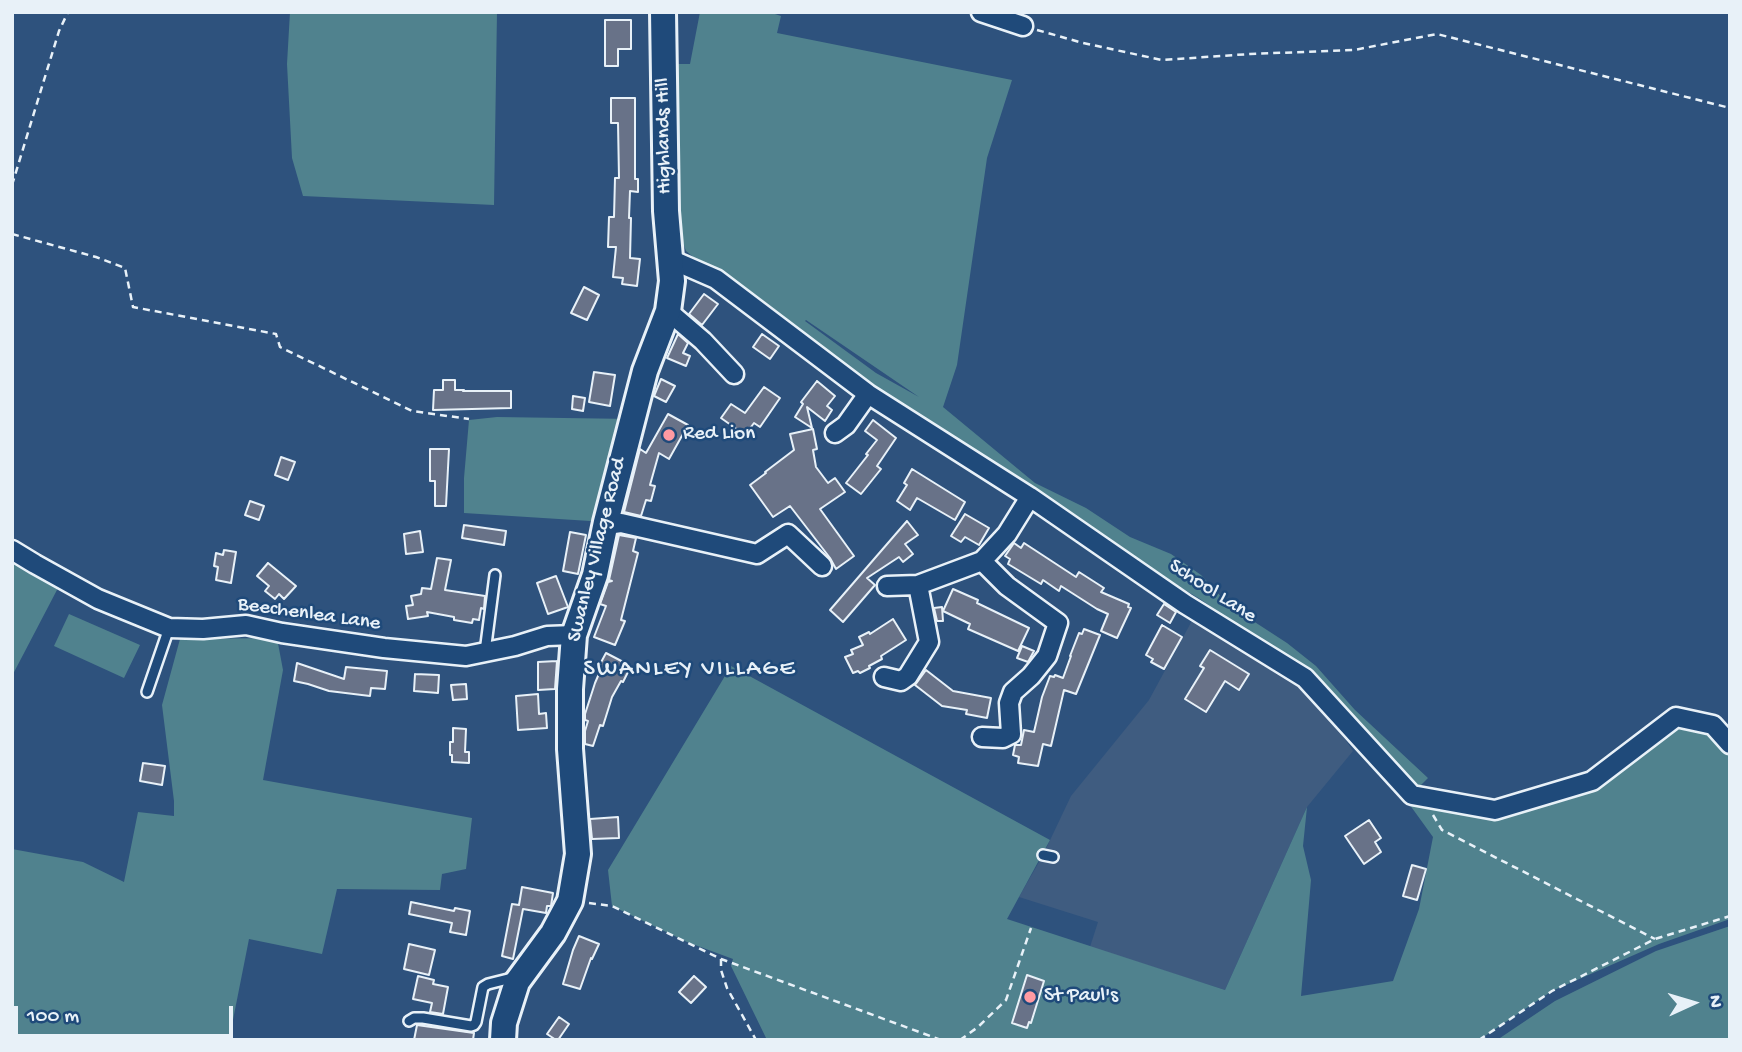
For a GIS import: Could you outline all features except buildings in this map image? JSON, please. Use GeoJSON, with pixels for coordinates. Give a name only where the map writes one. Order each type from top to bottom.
{"type":"FeatureCollection","features":[{"type":"Feature","properties":{"kind":"street","name":"Highlands Hill"},"geometry":{"type":"LineString","coordinates":[[663,12],[666,197],[670,259]]}},
{"type":"Feature","properties":{"kind":"street"},"geometry":{"type":"LineString","coordinates":[[981,12],[1023,26]]}},
{"type":"Feature","properties":{"kind":"street","name":"Swanley Village Road"},"geometry":{"type":"LineString","coordinates":[[503,1040],[504,1023],[517,982],[553,933],[570,901],[578,854],[570,749],[570,689],[574,635],[595,575],[645,370],[668,312],[670,259]]}},
{"type":"Feature","properties":{"kind":"street","name":"School Lane"},"geometry":{"type":"LineString","coordinates":[[670,259],[716,279],[868,394],[1030,497],[1185,604],[1306,678],[1412,795],[1495,810],[1592,781],[1676,717],[1713,725],[1730,744]]}},
{"type":"Feature","properties":{"kind":"street"},"geometry":{"type":"LineString","coordinates":[[668,312],[703,341],[734,374]]}},
{"type":"Feature","properties":{"kind":"street"},"geometry":{"type":"LineString","coordinates":[[835,433],[846,425],[868,394]]}},
{"type":"Feature","properties":{"kind":"street"},"geometry":{"type":"LineString","coordinates":[[887,586],[918,585],[982,561],[1007,534],[1030,497]]}},
{"type":"Feature","properties":{"kind":"street"},"geometry":{"type":"LineString","coordinates":[[606,525],[621,523],[757,554],[788,534],[822,566]]}},
{"type":"Feature","properties":{"kind":"street","name":"Beechenlea Lane"},"geometry":{"type":"LineString","coordinates":[[12,550],[98,598],[169,628],[203,629],[246,625],[384,648],[466,656],[547,636],[574,635]]}},
{"type":"Feature","properties":{"kind":"street"},"geometry":{"type":"LineString","coordinates":[[982,561],[1007,586],[1058,623],[1047,656],[1031,676],[1013,692],[1009,703],[1011,734],[1003,738],[982,737]]}},
{"type":"Feature","properties":{"kind":"street"},"geometry":{"type":"LineString","coordinates":[[884,677],[901,681],[908,676],[929,642],[918,585]]}},
{"type":"Feature","properties":{"kind":"lane"},"geometry":{"type":"LineString","coordinates":[[485,652],[495,575]]}},
{"type":"Feature","properties":{"kind":"lane"},"geometry":{"type":"LineString","coordinates":[[147,692],[169,628]]}},
{"type":"Feature","properties":{"kind":"lane"},"geometry":{"type":"LineString","coordinates":[[409,1021],[423,1018],[474,1025],[483,988],[488,984],[522,975]]}},
{"type":"Feature","properties":{"kind":"path"},"geometry":{"type":"LineString","coordinates":[[12,186],[59,31],[68,12]]}},
{"type":"Feature","properties":{"kind":"path"},"geometry":{"type":"LineString","coordinates":[[1023,26],[1083,43],[1162,60],[1354,50],[1437,34],[1730,108]]}},
{"type":"Feature","properties":{"kind":"path"},"geometry":{"type":"LineString","coordinates":[[12,234],[96,257],[125,268],[133,307],[276,334],[280,347],[412,411],[470,419]]}},
{"type":"Feature","properties":{"kind":"path"},"geometry":{"type":"LineString","coordinates":[[1422,796],[1442,830],[1655,939]]}},
{"type":"Feature","properties":{"kind":"path"},"geometry":{"type":"LineString","coordinates":[[570,901],[612,906],[721,959],[941,1040]]}},
{"type":"Feature","properties":{"kind":"path"},"geometry":{"type":"LineString","coordinates":[[1479,1040],[1552,991],[1655,939],[1730,916]]}},
{"type":"Feature","properties":{"kind":"path"},"geometry":{"type":"LineString","coordinates":[[960,1040],[1006,1000],[1031,928]]}},
{"type":"Feature","properties":{"kind":"path"},"geometry":{"type":"LineString","coordinates":[[721,959],[721,970],[727,988],[756,1040]]}},
{"type":"Feature","properties":{"kind":"shaded area"},"geometry":{"type":"Polygon","coordinates":[[[1194,617],[1318,699],[1353,751],[1307,807],[1225,990],[1090,947],[1098,922],[1019,897],[1043,855],[1071,796],[1149,700],[1194,617]]]}},
{"type":"Feature","properties":{"kind":"green space"},"geometry":{"type":"Polygon","coordinates":[[[290,12],[497,12],[494,205],[303,196],[292,158],[287,64],[290,12]]]}},
{"type":"Feature","properties":{"kind":"green space"},"geometry":{"type":"Polygon","coordinates":[[[700,12],[769,12],[781,16],[777,33],[1012,80],[987,158],[957,365],[943,407],[1035,483],[1086,508],[1130,537],[1171,554],[1201,575],[1226,602],[1316,666],[1355,710],[1428,778],[1412,794],[1495,810],[1592,781],[1676,717],[1713,725],[1730,747],[1730,919],[1659,944],[1552,991],[1479,1040],[767,1040],[731,966],[733,959],[687,942],[612,906],[608,870],[731,666],[1050,840],[1007,919],[1225,990],[1307,807],[1303,846],[1311,880],[1301,996],[1393,981],[1419,909],[1433,837],[1352,725],[1311,677],[1200,599],[1030,497],[879,394],[828,352],[721,280],[686,251],[679,232],[667,64],[690,64],[700,12]],[[806,320],[876,373],[919,397],[806,320]]]}},
{"type":"Feature","properties":{"kind":"green space"},"geometry":{"type":"Polygon","coordinates":[[[497,417],[632,419],[606,522],[464,513],[469,420],[497,417]]]}},
{"type":"Feature","properties":{"kind":"green space"},"geometry":{"type":"Polygon","coordinates":[[[12,557],[58,588],[12,676],[12,557]]]}},
{"type":"Feature","properties":{"kind":"green space"},"geometry":{"type":"Polygon","coordinates":[[[69,614],[140,645],[124,678],[54,646],[69,614]]]}},
{"type":"Feature","properties":{"kind":"green space"},"geometry":{"type":"Polygon","coordinates":[[[277,638],[283,670],[263,780],[472,818],[466,869],[442,874],[440,890],[337,889],[322,954],[249,939],[229,1040],[12,1040],[12,849],[83,862],[124,882],[138,812],[174,816],[162,705],[180,639],[277,638]]]}},
{"type":"Feature","properties":{"kind":"green space"},"geometry":{"type":"Polygon","coordinates":[[[1730,926],[1730,1040],[1497,1040],[1555,1001],[1656,951],[1730,926]]]}},
{"type":"Feature","properties":{"kind":"place","name":"Red Lion"},"geometry":{"type":"Point","coordinates":[669,435]}},
{"type":"Feature","properties":{"kind":"place","name":"St Paul's"},"geometry":{"type":"Point","coordinates":[1030,997]}},
{"type":"Feature","properties":{"kind":"district","name":"SWANLEY VILLAGE"},"geometry":{"type":"Point","coordinates":[690,670]}}]}
